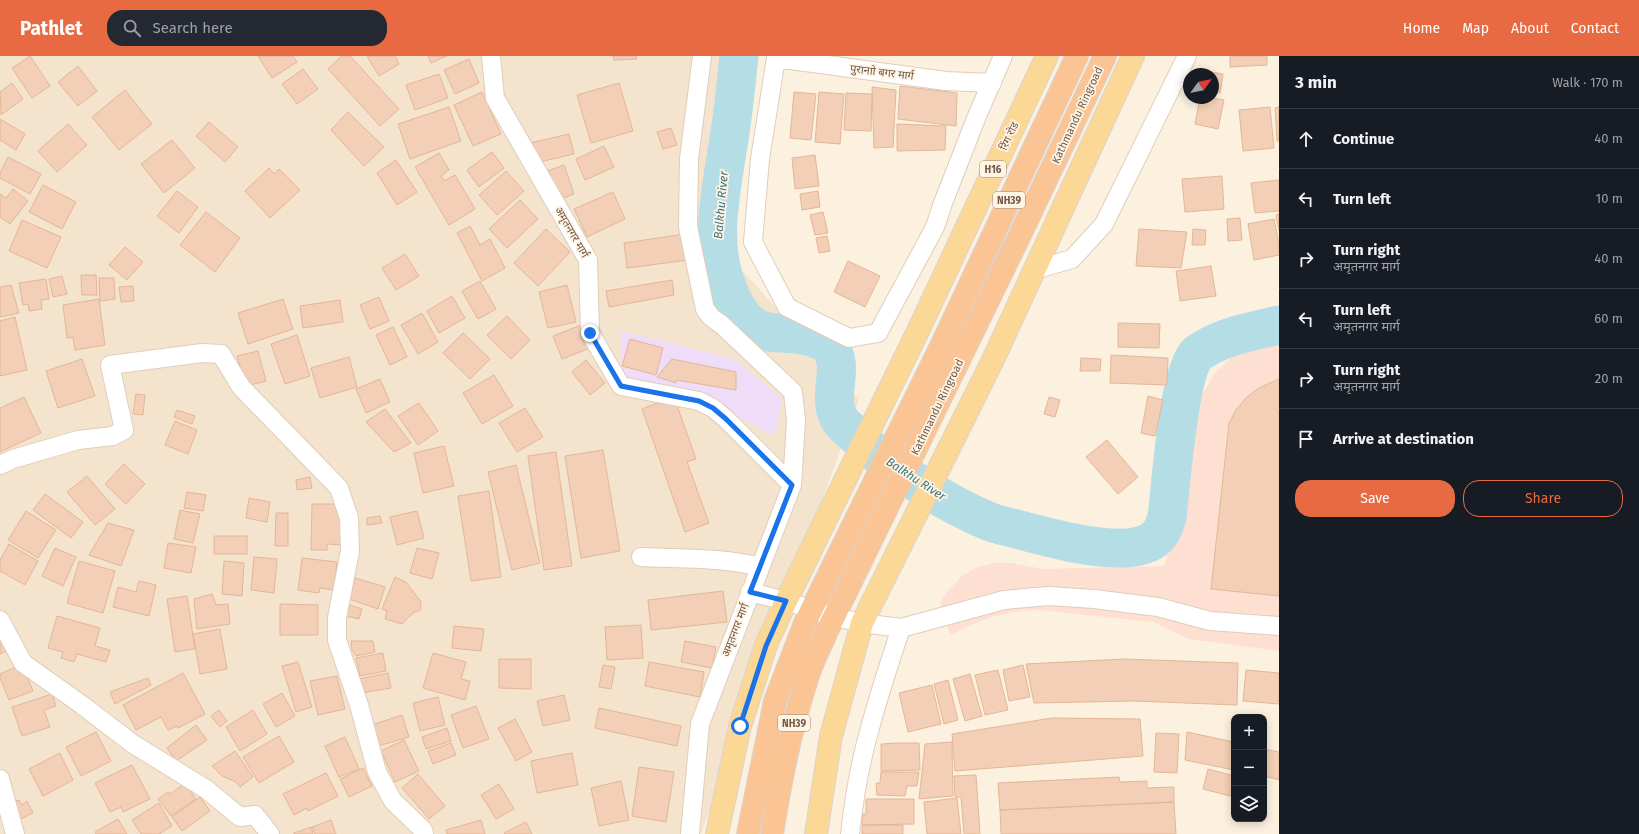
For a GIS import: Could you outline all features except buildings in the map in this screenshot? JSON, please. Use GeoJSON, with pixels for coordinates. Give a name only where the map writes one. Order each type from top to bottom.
{"type":"FeatureCollection","features":[{"type":"Feature","properties":{"kind":"highway","name":"Kathmandu Ringroad"},"geometry":{"type":"LineString","coordinates":[[748,834],[776,701],[805,623],[942,344],[1077,56]]}},
{"type":"Feature","properties":{"kind":"highway","name":"Kathmandu Ringroad"},"geometry":{"type":"LineString","coordinates":[[772,834],[779,786],[792,729],[804,688],[834,617],[964,352],[1105,56]]}},
{"type":"Feature","properties":{"kind":"main road","name":"रिंग रोड"},"geometry":{"type":"LineString","coordinates":[[717,834],[740,726],[766,646],[786,601],[918,331],[1047,56]]}},
{"type":"Feature","properties":{"kind":"main road"},"geometry":{"type":"LineString","coordinates":[[816,834],[831,736],[862,623],[992,362],[1133,56]]}},
{"type":"Feature","properties":{"kind":"street","name":"अमृतनगर मार्ग"},"geometry":{"type":"LineString","coordinates":[[491,56],[495,98],[588,260],[590,333],[621,386],[699,401],[713,408],[792,485],[700,724],[690,834]]}},
{"type":"Feature","properties":{"kind":"street"},"geometry":{"type":"LineString","coordinates":[[702,56],[689,159],[688,227],[694,261],[705,309],[710,317],[722,325],[793,392],[796,420],[792,485]]}},
{"type":"Feature","properties":{"kind":"street"},"geometry":{"type":"LineString","coordinates":[[776,57],[760,159],[753,242],[787,307],[849,338],[878,333],[935,227],[943,203],[1003,56]]}},
{"type":"Feature","properties":{"kind":"street"},"geometry":{"type":"LineString","coordinates":[[1034,270],[1072,259],[1104,224],[1187,56]]}},
{"type":"Feature","properties":{"kind":"street","name":"पुरानाो बगर मार्ग"},"geometry":{"type":"LineString","coordinates":[[776,57],[946,80],[992,83]]}},
{"type":"Feature","properties":{"kind":"street"},"geometry":{"type":"LineString","coordinates":[[0,465],[14,459],[78,440],[113,436],[124,430],[110,365],[202,353],[221,354],[241,387],[338,488],[349,518],[350,550],[337,618],[337,640],[359,705],[377,772],[393,801],[423,830],[424,834]]}},
{"type":"Feature","properties":{"kind":"street"},"geometry":{"type":"LineString","coordinates":[[641,557],[714,561],[748,564],[760,567]]}},
{"type":"Feature","properties":{"kind":"street"},"geometry":{"type":"LineString","coordinates":[[750,592],[786,601],[834,617],[862,623],[901,628],[1004,600],[1048,596],[1094,599],[1158,607],[1210,621],[1279,626]]}},
{"type":"Feature","properties":{"kind":"street"},"geometry":{"type":"LineString","coordinates":[[0,620],[23,663],[133,744],[206,789],[240,816],[255,815],[270,834]]}},
{"type":"Feature","properties":{"kind":"street"},"geometry":{"type":"LineString","coordinates":[[850,834],[859,774],[869,729],[901,628]]}},
{"type":"Feature","properties":{"kind":"street"},"geometry":{"type":"LineString","coordinates":[[0,779],[15,834]]}},
{"type":"Feature","properties":{"kind":"shaded area"},"geometry":{"type":"Polygon","coordinates":[[[0,56],[738,56],[718,244],[859,399],[701,834],[0,834],[0,56]]]}},
{"type":"Feature","properties":{"kind":"shaded area"},"geometry":{"type":"Polygon","coordinates":[[[622,331],[735,359],[782,399],[777,428],[773,435],[706,400],[622,378],[622,331]]]}},
{"type":"Feature","properties":{"kind":"shaded area"},"geometry":{"type":"Polygon","coordinates":[[[1279,336],[1279,651],[1188,639],[1153,622],[1038,610],[1014,612],[992,617],[950,635],[940,602],[962,576],[977,567],[995,563],[1012,563],[1043,569],[1164,566],[1176,523],[1179,490],[1189,436],[1202,395],[1215,373],[1232,357],[1251,346],[1279,336]]]}},
{"type":"Feature","properties":{"kind":"waterway","name":"Balkhu River"},"geometry":{"type":"LineString","coordinates":[[739,56],[736,90],[718,217],[719,252],[722,270],[733,302],[747,322],[758,329],[770,332],[806,336],[827,344],[834,354],[836,363],[834,401],[836,411],[841,422],[883,459],[900,471],[936,494],[971,513],[1000,525],[1049,538],[1105,548],[1139,546],[1152,541],[1162,530],[1167,517],[1180,407],[1184,385],[1196,355],[1206,348],[1223,340],[1279,325]]}},
{"type":"Feature","properties":{"kind":"route"},"geometry":{"type":"LineString","coordinates":[[590,333],[621,386],[654,391],[699,401],[713,408],[792,485],[750,592],[786,601],[766,646],[740,726]]}}]}
